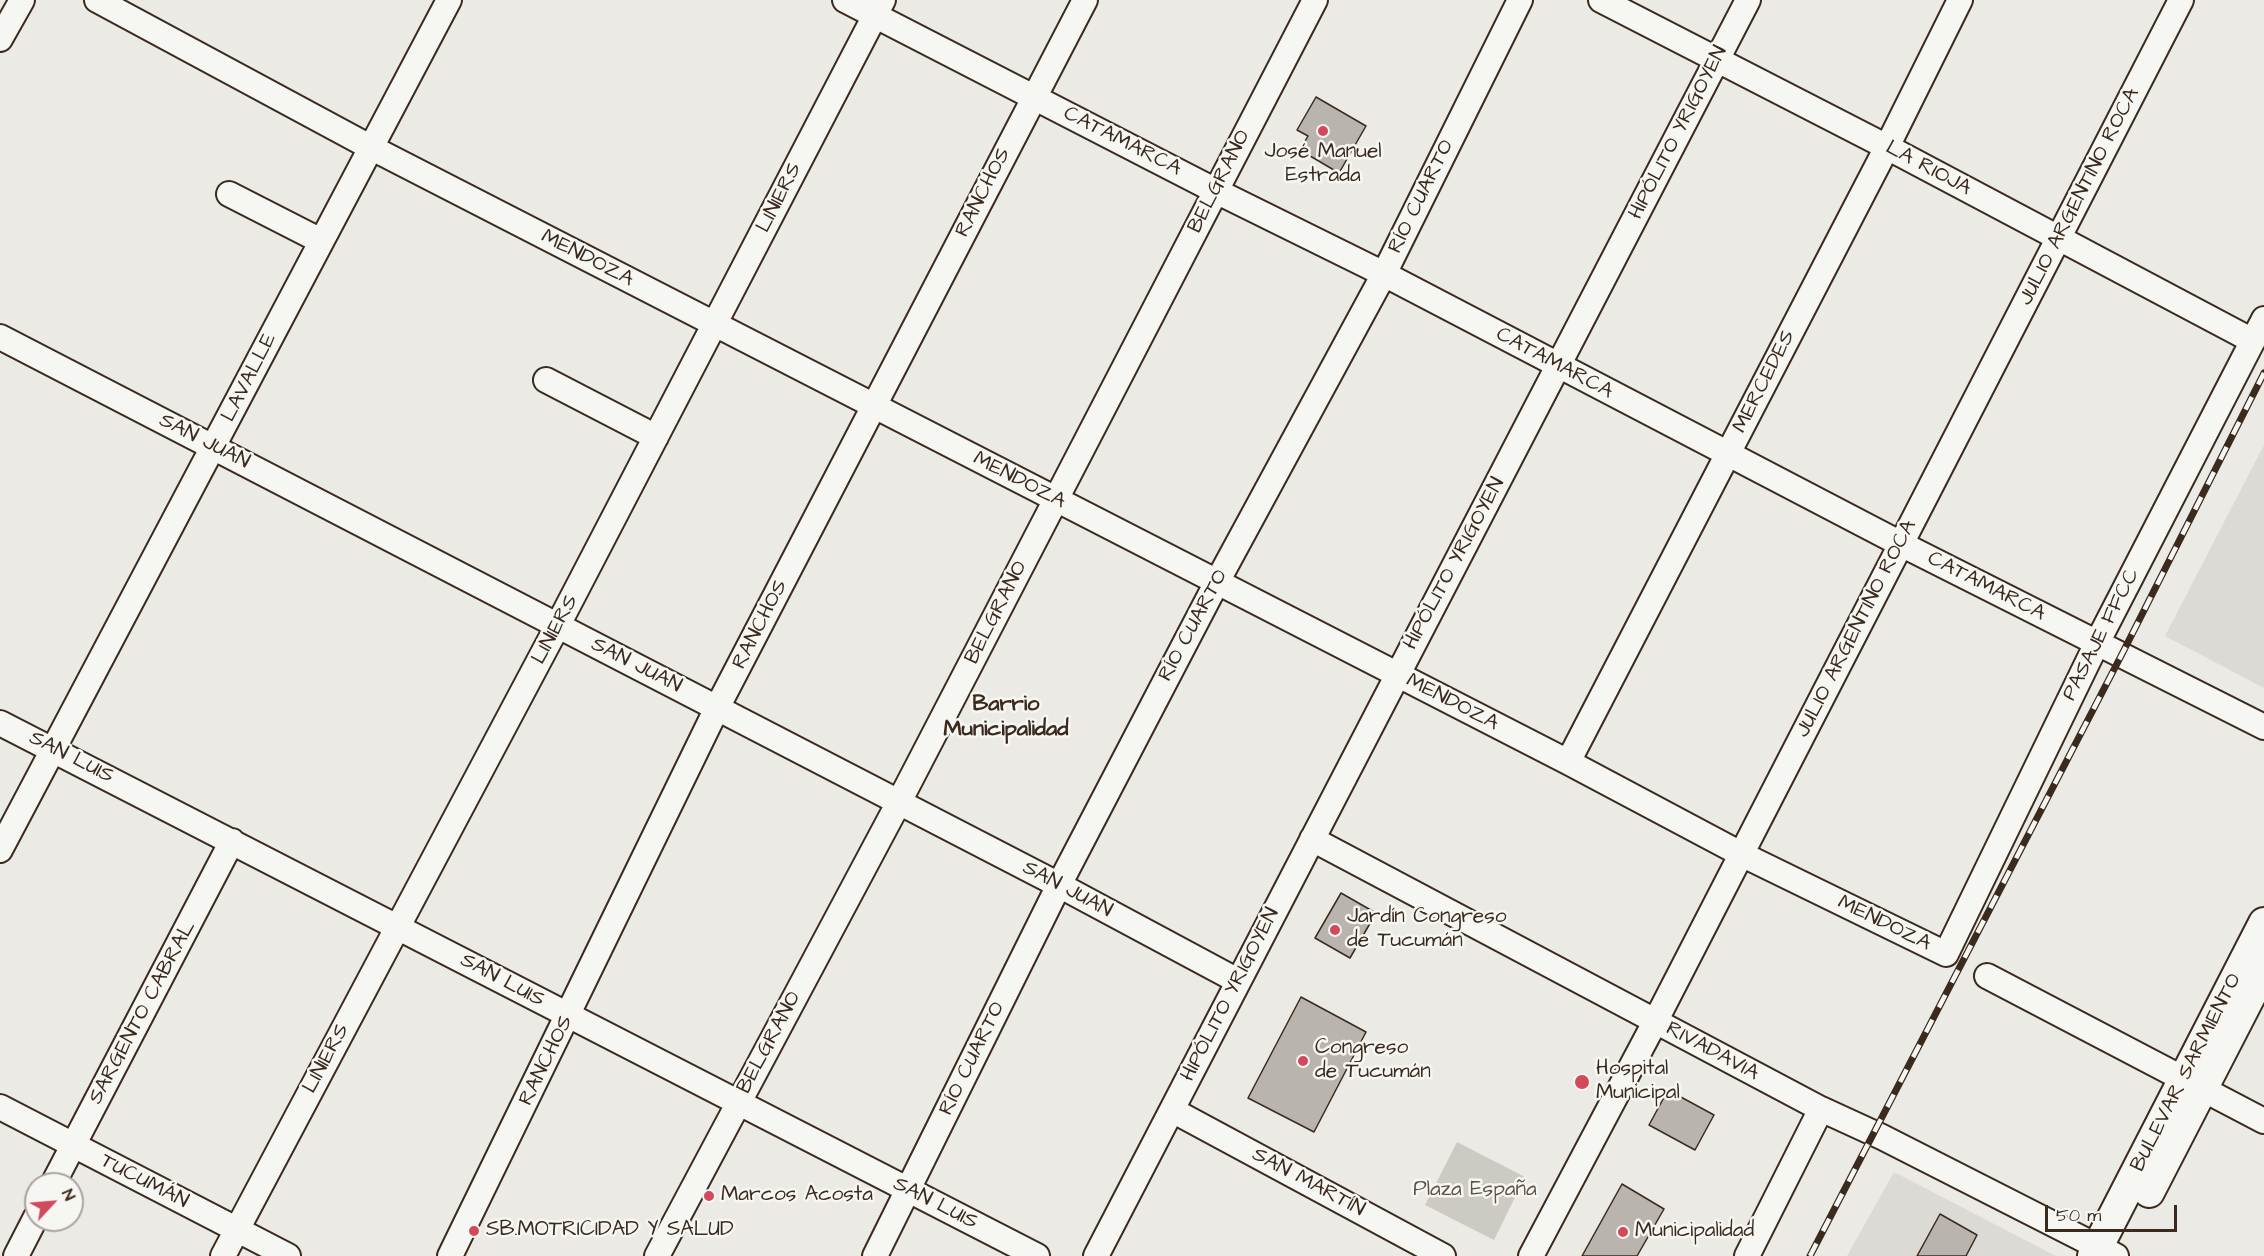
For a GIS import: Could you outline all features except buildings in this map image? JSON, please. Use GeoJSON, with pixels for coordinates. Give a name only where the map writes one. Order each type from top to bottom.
{"type":"FeatureCollection","features":[{"type":"Feature","properties":{"kind":"main road","name":"BULEVAR SARMIENTO"},"geometry":{"type":"LineString","coordinates":[[2106,1254],[2192,1085],[2264,923]]}},
{"type":"Feature","properties":{"kind":"main road","name":"BULEVAR SARMIENTO"},"geometry":{"type":"LineString","coordinates":[[2192,1085],[2264,969]]}},
{"type":"Feature","properties":{"kind":"street"},"geometry":{"type":"LineString","coordinates":[[0,39],[22,0]]}},
{"type":"Feature","properties":{"kind":"street","name":"MENDOZA"},"geometry":{"type":"LineString","coordinates":[[97,0],[370,147],[1568,762],[1741,854],[1946,954]]}},
{"type":"Feature","properties":{"kind":"street","name":"LAVALLE"},"geometry":{"type":"LineString","coordinates":[[0,850],[449,0]]}},
{"type":"Feature","properties":{"kind":"street","name":"CATAMARCA"},"geometry":{"type":"LineString","coordinates":[[845,0],[879,8],[1034,97],[1384,274],[1558,367],[1901,544],[2264,727]]}},
{"type":"Feature","properties":{"kind":"street","name":"RANCHOS"},"geometry":{"type":"LineString","coordinates":[[450,1256],[717,708],[1085,0]]}},
{"type":"Feature","properties":{"kind":"street","name":"BELGRANO"},"geometry":{"type":"LineString","coordinates":[[657,1256],[899,802],[1315,0]]}},
{"type":"Feature","properties":{"kind":"street","name":"RÍO CUARTO"},"geometry":{"type":"LineString","coordinates":[[875,1256],[1059,885],[1216,582],[1384,274],[1520,0]]}},
{"type":"Feature","properties":{"kind":"street","name":"LA RIOJA"},"geometry":{"type":"LineString","coordinates":[[1601,0],[1887,147],[2253,341]]}},
{"type":"Feature","properties":{"kind":"street","name":"HIPÓLITO YRIGOYEN"},"geometry":{"type":"LineString","coordinates":[[1096,1256],[1748,0]]}},
{"type":"Feature","properties":{"kind":"street","name":"MERCEDES"},"geometry":{"type":"LineString","coordinates":[[1568,762],[1887,147],[1960,0]]}},
{"type":"Feature","properties":{"kind":"street","name":"JULIO ARGENTINO ROCA"},"geometry":{"type":"LineString","coordinates":[[1531,1256],[1655,1022],[2181,0]]}},
{"type":"Feature","properties":{"kind":"street","name":"LINIERS"},"geometry":{"type":"LineString","coordinates":[[223,1256],[558,625],[879,8]]}},
{"type":"Feature","properties":{"kind":"street"},"geometry":{"type":"LineString","coordinates":[[229,194],[321,241]]}},
{"type":"Feature","properties":{"kind":"street","name":"PASAJE FFCC"},"geometry":{"type":"LineString","coordinates":[[1946,954],[2097,643],[2264,319]]}},
{"type":"Feature","properties":{"kind":"street","name":"SAN JUAN"},"geometry":{"type":"LineString","coordinates":[[0,336],[1059,885],[1238,981]]}},
{"type":"Feature","properties":{"kind":"street"},"geometry":{"type":"LineString","coordinates":[[546,380],[656,437]]}},
{"type":"Feature","properties":{"kind":"street","name":"SAN LUIS"},"geometry":{"type":"LineString","coordinates":[[0,723],[1037,1256]]}},
{"type":"Feature","properties":{"kind":"street","name":"RIVADAVIA"},"geometry":{"type":"LineString","coordinates":[[1312,839],[1821,1109],[1882,1137],[2106,1254]]}},
{"type":"Feature","properties":{"kind":"street","name":"SARGENTO CABRAL"},"geometry":{"type":"LineString","coordinates":[[59,1172],[232,841]]}},
{"type":"Feature","properties":{"kind":"street"},"geometry":{"type":"LineString","coordinates":[[1987,976],[2264,1121]]}},
{"type":"Feature","properties":{"kind":"street","name":"TUCUMÁN"},"geometry":{"type":"LineString","coordinates":[[0,1107],[288,1256]]}},
{"type":"Feature","properties":{"kind":"street"},"geometry":{"type":"LineString","coordinates":[[1747,1256],[1821,1109]]}},
{"type":"Feature","properties":{"kind":"street","name":"SAN MARTÍN"},"geometry":{"type":"LineString","coordinates":[[1172,1110],[1443,1256]]}},
{"type":"Feature","properties":{"kind":"street"},"geometry":{"type":"LineString","coordinates":[[16,1256],[28,1232]]}},
{"type":"Feature","properties":{"kind":"shaded area"},"geometry":{"type":"Polygon","coordinates":[[[2264,445],[2264,688],[2165,636],[2264,445]]]}},
{"type":"Feature","properties":{"kind":"shaded area"},"geometry":{"type":"Polygon","coordinates":[[[1894,1172],[2056,1256],[1847,1256],[1894,1172]]]}},
{"type":"Feature","properties":{"kind":"green space","name":"Plaza España"},"geometry":{"type":"Polygon","coordinates":[[[1457,1142],[1525,1177],[1494,1240],[1425,1205],[1457,1142]]]}},
{"type":"Feature","properties":{"kind":"railway"},"geometry":{"type":"LineString","coordinates":[[1810,1256],[2122,654],[2264,373]]}},
{"type":"Feature","properties":{"kind":"place","name":"José Manuel Estrada"},"geometry":{"type":"Point","coordinates":[1323,131]}},
{"type":"Feature","properties":{"kind":"place","name":"Jardín Congreso de Tucumán"},"geometry":{"type":"Point","coordinates":[1335,930]}},
{"type":"Feature","properties":{"kind":"place","name":"Congreso de Tucumán"},"geometry":{"type":"Point","coordinates":[1303,1061]}},
{"type":"Feature","properties":{"kind":"place","name":"Hospital Municipal"},"geometry":{"type":"Point","coordinates":[1582,1082]}},
{"type":"Feature","properties":{"kind":"place","name":"Marcos Acosta"},"geometry":{"type":"Point","coordinates":[709,1196]}},
{"type":"Feature","properties":{"kind":"place","name":"SB.MOTRICIDAD Y SALUD"},"geometry":{"type":"Point","coordinates":[474,1231]}},
{"type":"Feature","properties":{"kind":"place","name":"Municipalidad"},"geometry":{"type":"Point","coordinates":[1623,1232]}},
{"type":"Feature","properties":{"kind":"district","name":"Barrio Municipalidad"},"geometry":{"type":"Point","coordinates":[1006,718]}}]}
